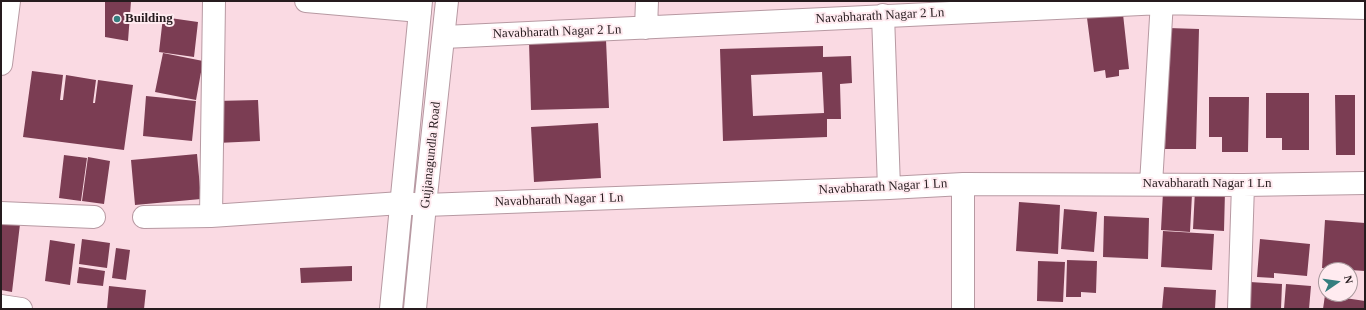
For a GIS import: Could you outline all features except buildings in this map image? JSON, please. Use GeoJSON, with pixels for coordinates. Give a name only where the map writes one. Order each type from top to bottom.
{"type":"FeatureCollection","features":[{"type":"Feature","properties":{"kind":"street"},"geometry":{"type":"LineString","coordinates":[[1,64],[8,1]]}},
{"type":"Feature","properties":{"kind":"street"},"geometry":{"type":"LineString","coordinates":[[211,216],[214,1]]}},
{"type":"Feature","properties":{"kind":"street"},"geometry":{"type":"LineString","coordinates":[[306,1],[421,6]]}},
{"type":"Feature","properties":{"kind":"street","name":"Gujjanagundla Road"},"geometry":{"type":"LineString","coordinates":[[416,309],[425,205],[447,1]]}},
{"type":"Feature","properties":{"kind":"street"},"geometry":{"type":"LineString","coordinates":[[646,28],[648,1]]}},
{"type":"Feature","properties":{"kind":"street"},"geometry":{"type":"LineString","coordinates":[[1151,184],[1162,2]]}},
{"type":"Feature","properties":{"kind":"street","name":"Navabharath Nagar 2 Ln"},"geometry":{"type":"LineString","coordinates":[[444,37],[646,28],[809,10],[883,15],[1162,2],[1365,8]]}},
{"type":"Feature","properties":{"kind":"street","name":"Gujjanagundla Road"},"geometry":{"type":"LineString","coordinates":[[391,309],[421,6]]}},
{"type":"Feature","properties":{"kind":"street"},"geometry":{"type":"LineString","coordinates":[[883,15],[889,188]]}},
{"type":"Feature","properties":{"kind":"street","name":"Navabharath Nagar 1 Ln"},"geometry":{"type":"LineString","coordinates":[[144,217],[211,216],[401,203],[425,205],[963,184],[1243,185],[1365,183]]}},
{"type":"Feature","properties":{"kind":"street"},"geometry":{"type":"LineString","coordinates":[[963,184],[963,309]]}},
{"type":"Feature","properties":{"kind":"street"},"geometry":{"type":"LineString","coordinates":[[1239,309],[1243,185]]}},
{"type":"Feature","properties":{"kind":"street"},"geometry":{"type":"LineString","coordinates":[[1,213],[94,217]]}},
{"type":"Feature","properties":{"kind":"street"},"geometry":{"type":"LineString","coordinates":[[1,306],[21,309]]}},
{"type":"Feature","properties":{"kind":"place","name":"Building"},"geometry":{"type":"Point","coordinates":[117,19]}}]}
